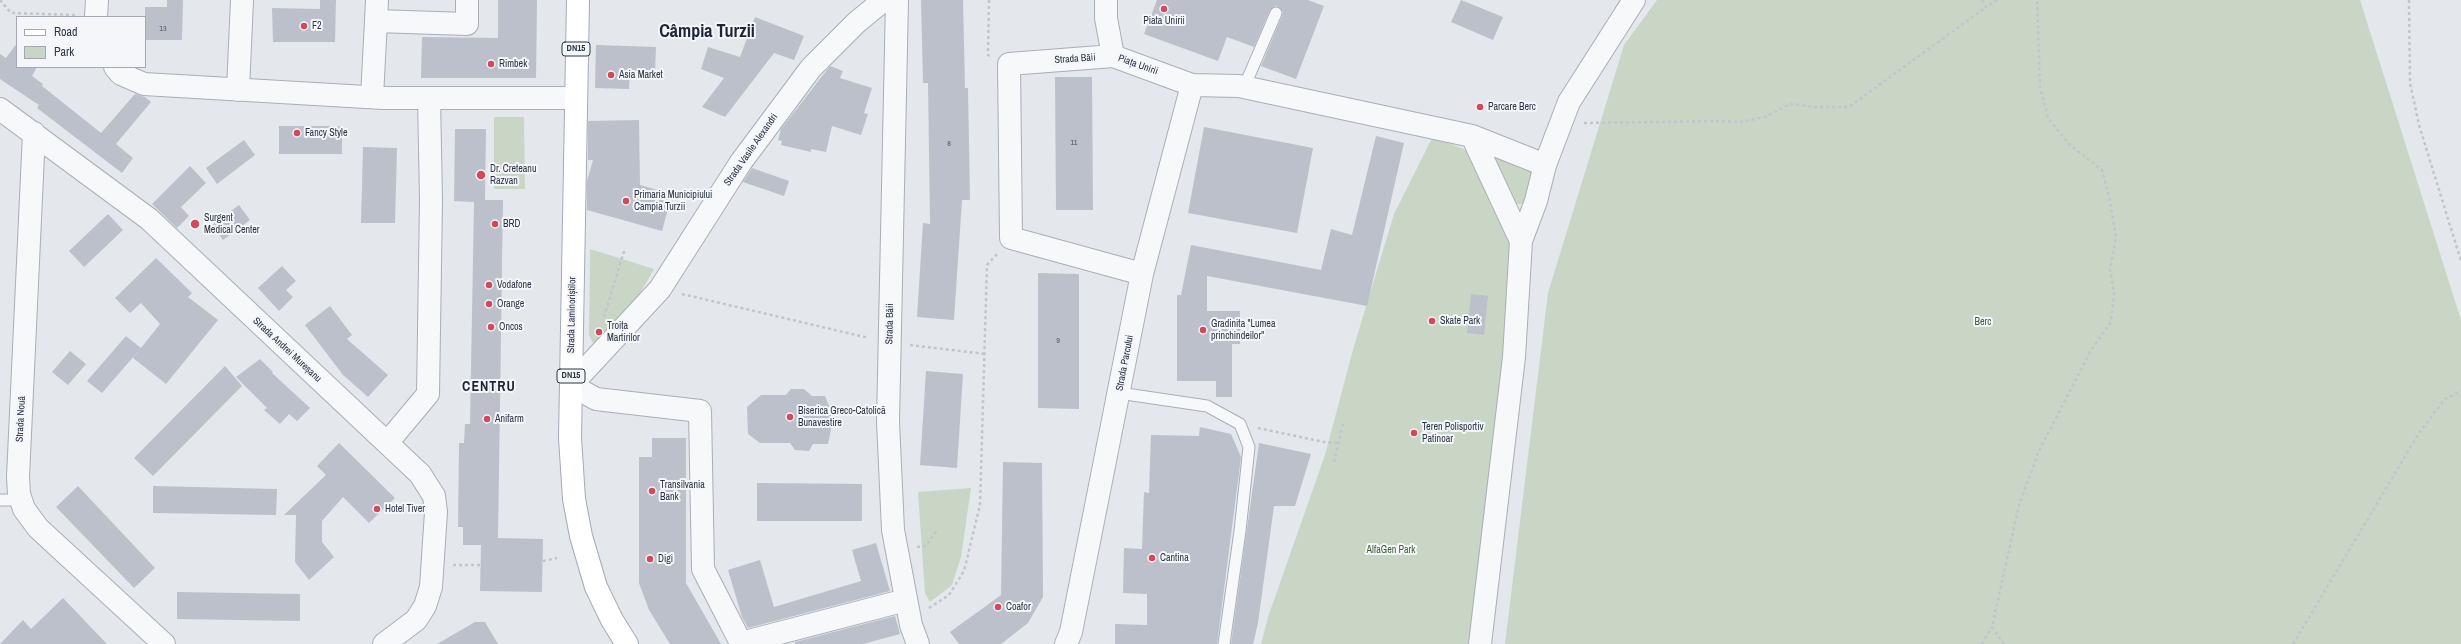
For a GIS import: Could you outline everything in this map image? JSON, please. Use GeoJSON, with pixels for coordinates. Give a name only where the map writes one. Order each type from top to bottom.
{"type":"FeatureCollection","features":[{"type":"Feature","properties":{"kind":"main road","name":"Strada Laminoriștilor"},"geometry":{"type":"LineString","coordinates":[[578,0],[574,98],[571,386],[574,491],[581,536],[596,587],[612,620],[627,644]]}},
{"type":"Feature","properties":{"kind":"street"},"geometry":{"type":"LineString","coordinates":[[238,90],[242,0]]}},
{"type":"Feature","properties":{"kind":"street"},"geometry":{"type":"LineString","coordinates":[[372,98],[376,10],[467,24],[467,0]]}},
{"type":"Feature","properties":{"kind":"street","name":"Strada Vasile Alexandri"},"geometry":{"type":"LineString","coordinates":[[571,386],[660,289],[741,162],[811,68],[857,22],[884,0]]}},
{"type":"Feature","properties":{"kind":"street","name":"Strada Băii"},"geometry":{"type":"LineString","coordinates":[[897,0],[888,422],[893,530],[908,610],[918,644]]}},
{"type":"Feature","properties":{"kind":"street","name":"Piața Unirii"},"geometry":{"type":"LineString","coordinates":[[1106,0],[1106,18],[1114,56],[1192,85],[1239,86],[1472,136],[1545,165]]}},
{"type":"Feature","properties":{"kind":"street"},"geometry":{"type":"LineString","coordinates":[[1480,644],[1514,357],[1521,241],[1536,201],[1545,165],[1569,102],[1634,0]]}},
{"type":"Feature","properties":{"kind":"street","name":"Strada Băii"},"geometry":{"type":"LineString","coordinates":[[1009,64],[1114,56]]}},
{"type":"Feature","properties":{"kind":"street"},"geometry":{"type":"LineString","coordinates":[[1009,64],[1011,238],[1142,274]]}},
{"type":"Feature","properties":{"kind":"street"},"geometry":{"type":"LineString","coordinates":[[116,68],[121,74],[144,84],[372,98],[574,98]]}},
{"type":"Feature","properties":{"kind":"street","name":"Strada Parcului"},"geometry":{"type":"LineString","coordinates":[[1066,644],[1071,632],[1142,274],[1192,85]]}},
{"type":"Feature","properties":{"kind":"street"},"geometry":{"type":"LineString","coordinates":[[387,443],[428,394],[431,200],[429,98]]}},
{"type":"Feature","properties":{"kind":"street","name":"Strada Andrei Mureșanu"},"geometry":{"type":"LineString","coordinates":[[0,109],[149,219],[420,474],[434,496],[436,512],[434,565],[431,587],[425,606],[416,620],[384,644]]}},
{"type":"Feature","properties":{"kind":"street","name":"Strada Nouă"},"geometry":{"type":"LineString","coordinates":[[34,134],[18,477],[11,500],[24,509],[38,528],[164,644]]}},
{"type":"Feature","properties":{"kind":"street"},"geometry":{"type":"LineString","coordinates":[[1472,136],[1521,241]]}},
{"type":"Feature","properties":{"kind":"street"},"geometry":{"type":"LineString","coordinates":[[571,386],[596,399],[700,411],[703,569],[742,643],[908,610]]}},
{"type":"Feature","properties":{"kind":"lane"},"geometry":{"type":"LineString","coordinates":[[1239,86],[1245,85],[1276,13]]}},
{"type":"Feature","properties":{"kind":"lane"},"geometry":{"type":"LineString","coordinates":[[1119,393],[1207,406],[1240,424],[1249,447],[1240,531],[1224,644]]}},
{"type":"Feature","properties":{"kind":"path"},"geometry":{"type":"LineString","coordinates":[[0,0],[11,13],[96,11]]}},
{"type":"Feature","properties":{"kind":"path"},"geometry":{"type":"LineString","coordinates":[[989,0],[988,55],[1009,64]]}},
{"type":"Feature","properties":{"kind":"path"},"geometry":{"type":"LineString","coordinates":[[1982,0],[1986,7]]}},
{"type":"Feature","properties":{"kind":"path"},"geometry":{"type":"LineString","coordinates":[[1559,128],[1568,123],[1740,122],[1765,117],[1790,104],[1815,107],[1849,106],[1997,0]]}},
{"type":"Feature","properties":{"kind":"path"},"geometry":{"type":"LineString","coordinates":[[1982,644],[1992,627],[2019,505],[2039,451],[2091,350],[2112,322],[2114,293],[2110,269],[2116,237],[2110,201],[2102,170],[2069,144],[2048,118],[2040,87],[2037,0]]}},
{"type":"Feature","properties":{"kind":"path"},"geometry":{"type":"LineString","coordinates":[[2408,0],[2410,83],[2419,125],[2461,261]]}},
{"type":"Feature","properties":{"kind":"path"},"geometry":{"type":"LineString","coordinates":[[908,610],[949,595],[964,571],[980,505],[987,265],[1011,238]]}},
{"type":"Feature","properties":{"kind":"path"},"geometry":{"type":"LineString","coordinates":[[602,324],[625,248]]}},
{"type":"Feature","properties":{"kind":"path"},"geometry":{"type":"LineString","coordinates":[[660,289],[889,342],[985,354]]}},
{"type":"Feature","properties":{"kind":"path"},"geometry":{"type":"LineString","coordinates":[[2293,644],[2419,433],[2445,399],[2461,391]]}},
{"type":"Feature","properties":{"kind":"path"},"geometry":{"type":"LineString","coordinates":[[1240,424],[1324,442],[1339,443]]}},
{"type":"Feature","properties":{"kind":"path"},"geometry":{"type":"LineString","coordinates":[[1334,462],[1343,424]]}},
{"type":"Feature","properties":{"kind":"path"},"geometry":{"type":"LineString","coordinates":[[897,549],[926,546],[937,530]]}},
{"type":"Feature","properties":{"kind":"path"},"geometry":{"type":"LineString","coordinates":[[543,561],[557,558]]}},
{"type":"Feature","properties":{"kind":"path"},"geometry":{"type":"LineString","coordinates":[[434,565],[480,565]]}},
{"type":"Feature","properties":{"kind":"path"},"geometry":{"type":"LineString","coordinates":[[1992,627],[2004,644]]}},
{"type":"Feature","properties":{"kind":"green space","name":"Berc"},"geometry":{"type":"Polygon","coordinates":[[[1657,0],[2360,0],[2461,320],[2461,644],[1505,644],[1548,293],[1624,45],[1657,0]]]}},
{"type":"Feature","properties":{"kind":"green space"},"geometry":{"type":"Polygon","coordinates":[[[494,117],[524,117],[525,189],[494,189],[494,117]]]}},
{"type":"Feature","properties":{"kind":"green space","name":"AlfaGen Park"},"geometry":{"type":"Polygon","coordinates":[[[1433,136],[1472,153],[1515,250],[1473,644],[1261,644],[1268,617],[1325,455],[1354,346],[1394,214],[1433,136]]]}},
{"type":"Feature","properties":{"kind":"green space"},"geometry":{"type":"Polygon","coordinates":[[[1497,156],[1534,167],[1524,204],[1517,204],[1510,200],[1493,158],[1497,156]]]}},
{"type":"Feature","properties":{"kind":"green space"},"geometry":{"type":"Polygon","coordinates":[[[590,249],[654,269],[638,297],[595,347],[589,335],[590,249]]]}},
{"type":"Feature","properties":{"kind":"green space"},"geometry":{"type":"Polygon","coordinates":[[[971,488],[961,557],[952,585],[930,602],[925,593],[918,492],[971,488]]]}},
{"type":"Feature","properties":{"kind":"building"},"geometry":{"type":"Polygon","coordinates":[[[167,0],[183,0],[182,40],[146,40],[145,7],[167,7],[167,0]]]}},
{"type":"Feature","properties":{"kind":"building","name":"F2"},"geometry":{"type":"Polygon","coordinates":[[[320,0],[336,0],[335,42],[273,42],[272,8],[320,9],[320,0]]]}},
{"type":"Feature","properties":{"kind":"building"},"geometry":{"type":"Polygon","coordinates":[[[498,0],[537,0],[536,78],[421,78],[422,37],[498,38],[498,0]]]}},
{"type":"Feature","properties":{"kind":"building"},"geometry":{"type":"Polygon","coordinates":[[[921,0],[963,0],[965,88],[968,88],[970,200],[962,200],[954,320],[917,317],[923,223],[930,224],[928,83],[923,83],[921,0]]]}},
{"type":"Feature","properties":{"kind":"building"},"geometry":{"type":"Polygon","coordinates":[[[1157,0],[1308,0],[1324,6],[1296,79],[1261,66],[1282,16],[1283,12],[1279,7],[1275,6],[1270,10],[1254,47],[1227,37],[1218,61],[1144,34],[1157,0]]]}},
{"type":"Feature","properties":{"kind":"building"},"geometry":{"type":"Polygon","coordinates":[[[1461,0],[1503,17],[1493,40],[1451,22],[1461,0]]]}},
{"type":"Feature","properties":{"kind":"building"},"geometry":{"type":"Polygon","coordinates":[[[755,17],[804,36],[794,60],[774,53],[725,117],[702,107],[724,78],[701,69],[708,47],[740,57],[755,17]]]}},
{"type":"Feature","properties":{"kind":"building"},"geometry":{"type":"Polygon","coordinates":[[[16,44],[16,68],[36,68],[32,76],[43,84],[42,86],[101,133],[135,94],[145,97],[151,102],[116,144],[133,158],[122,173],[37,108],[39,105],[0,79],[0,54],[6,58],[16,44]]]}},
{"type":"Feature","properties":{"kind":"building"},"geometry":{"type":"Polygon","coordinates":[[[596,45],[656,47],[655,72],[630,71],[629,89],[595,88],[596,45]]]}},
{"type":"Feature","properties":{"kind":"building"},"geometry":{"type":"Polygon","coordinates":[[[830,66],[843,71],[840,78],[872,88],[864,113],[868,114],[861,135],[832,126],[826,152],[811,149],[811,152],[781,145],[782,141],[778,140],[781,129],[830,66]]]}},
{"type":"Feature","properties":{"kind":"building"},"geometry":{"type":"Polygon","coordinates":[[[1055,77],[1092,77],[1093,210],[1056,210],[1055,77]]]}},
{"type":"Feature","properties":{"kind":"building"},"geometry":{"type":"Polygon","coordinates":[[[639,120],[640,185],[672,194],[662,231],[587,210],[587,181],[593,160],[588,160],[588,121],[639,120]]]}},
{"type":"Feature","properties":{"kind":"building"},"geometry":{"type":"Polygon","coordinates":[[[279,126],[342,126],[342,154],[279,154],[279,126]]]}},
{"type":"Feature","properties":{"kind":"building"},"geometry":{"type":"Polygon","coordinates":[[[1204,127],[1313,148],[1297,233],[1188,213],[1204,127]]]}},
{"type":"Feature","properties":{"kind":"building"},"geometry":{"type":"Polygon","coordinates":[[[455,129],[486,129],[485,200],[503,200],[498,538],[543,539],[542,592],[480,591],[481,545],[463,545],[463,527],[458,527],[459,443],[464,443],[465,424],[470,424],[474,202],[454,201],[455,129]]]}},
{"type":"Feature","properties":{"kind":"building"},"geometry":{"type":"Polygon","coordinates":[[[1376,136],[1404,143],[1367,306],[1207,276],[1207,311],[1240,311],[1240,344],[1232,344],[1232,397],[1216,397],[1216,381],[1177,381],[1177,295],[1181,295],[1191,245],[1321,270],[1331,229],[1352,235],[1376,136]]]}},
{"type":"Feature","properties":{"kind":"building"},"geometry":{"type":"Polygon","coordinates":[[[244,140],[255,155],[217,184],[206,168],[244,140]]]}},
{"type":"Feature","properties":{"kind":"building"},"geometry":{"type":"Polygon","coordinates":[[[363,147],[397,148],[395,223],[361,223],[363,147]]]}},
{"type":"Feature","properties":{"kind":"building"},"geometry":{"type":"Polygon","coordinates":[[[190,166],[206,183],[181,207],[189,216],[177,228],[152,204],[190,166]]]}},
{"type":"Feature","properties":{"kind":"building"},"geometry":{"type":"Polygon","coordinates":[[[752,168],[789,181],[784,196],[743,182],[752,168]]]}},
{"type":"Feature","properties":{"kind":"building"},"geometry":{"type":"Polygon","coordinates":[[[239,205],[250,220],[223,240],[212,225],[239,205]]]}},
{"type":"Feature","properties":{"kind":"building"},"geometry":{"type":"Polygon","coordinates":[[[108,214],[123,230],[84,267],[69,251],[108,214]]]}},
{"type":"Feature","properties":{"kind":"building"},"geometry":{"type":"Polygon","coordinates":[[[156,258],[192,293],[188,297],[218,320],[166,384],[133,358],[160,324],[141,303],[130,313],[115,298],[156,258]]]}},
{"type":"Feature","properties":{"kind":"building"},"geometry":{"type":"Polygon","coordinates":[[[282,266],[296,281],[286,290],[293,297],[279,311],[258,288],[282,266]]]}},
{"type":"Feature","properties":{"kind":"building"},"geometry":{"type":"Polygon","coordinates":[[[1038,273],[1079,274],[1079,409],[1038,408],[1038,273]]]}},
{"type":"Feature","properties":{"kind":"building"},"geometry":{"type":"Polygon","coordinates":[[[1471,294],[1488,296],[1484,335],[1467,333],[1471,294]]]}},
{"type":"Feature","properties":{"kind":"building"},"geometry":{"type":"Polygon","coordinates":[[[330,306],[352,335],[347,339],[388,375],[368,397],[343,375],[305,325],[330,306]]]}},
{"type":"Feature","properties":{"kind":"building"},"geometry":{"type":"Polygon","coordinates":[[[126,336],[141,348],[102,393],[87,381],[126,336]]]}},
{"type":"Feature","properties":{"kind":"building"},"geometry":{"type":"Polygon","coordinates":[[[70,351],[86,364],[68,385],[52,372],[70,351]]]}},
{"type":"Feature","properties":{"kind":"building"},"geometry":{"type":"Polygon","coordinates":[[[260,359],[273,372],[272,373],[310,408],[297,421],[289,414],[280,424],[264,410],[267,408],[236,377],[260,359]]]}},
{"type":"Feature","properties":{"kind":"building"},"geometry":{"type":"Polygon","coordinates":[[[225,366],[242,386],[153,476],[134,458],[225,366]]]}},
{"type":"Feature","properties":{"kind":"building"},"geometry":{"type":"Polygon","coordinates":[[[926,371],[963,374],[957,468],[920,465],[926,371]]]}},
{"type":"Feature","properties":{"kind":"building","name":"Biserica Greco-Catolică Bunavestire"},"geometry":{"type":"Polygon","coordinates":[[[791,389],[804,389],[812,396],[825,396],[831,411],[832,424],[828,444],[813,444],[809,451],[795,450],[790,443],[760,443],[748,434],[747,407],[761,395],[786,395],[791,389]]]}},
{"type":"Feature","properties":{"kind":"building"},"geometry":{"type":"Polygon","coordinates":[[[1200,427],[1231,434],[1241,457],[1217,644],[1115,644],[1115,624],[1147,625],[1147,594],[1123,593],[1124,548],[1142,549],[1144,492],[1149,493],[1151,435],[1199,436],[1200,427]]]}},
{"type":"Feature","properties":{"kind":"building"},"geometry":{"type":"Polygon","coordinates":[[[652,438],[686,438],[686,583],[721,644],[670,644],[649,610],[639,583],[639,457],[652,457],[652,438]]]}},
{"type":"Feature","properties":{"kind":"building"},"geometry":{"type":"Polygon","coordinates":[[[339,443],[395,498],[369,523],[343,497],[322,521],[322,542],[334,557],[309,580],[295,562],[296,515],[284,515],[326,475],[317,466],[339,443]]]}},
{"type":"Feature","properties":{"kind":"building"},"geometry":{"type":"Polygon","coordinates":[[[1259,443],[1311,454],[1295,506],[1274,506],[1258,623],[1253,644],[1231,644],[1259,443]]]}},
{"type":"Feature","properties":{"kind":"building"},"geometry":{"type":"Polygon","coordinates":[[[1003,462],[1042,463],[1043,597],[1028,623],[1001,644],[959,644],[950,632],[1001,595],[1003,462]]]}},
{"type":"Feature","properties":{"kind":"building"},"geometry":{"type":"Polygon","coordinates":[[[757,483],[862,484],[862,521],[757,521],[757,483]]]}},
{"type":"Feature","properties":{"kind":"building"},"geometry":{"type":"Polygon","coordinates":[[[78,486],[155,568],[134,588],[56,507],[78,486]]]}},
{"type":"Feature","properties":{"kind":"building"},"geometry":{"type":"Polygon","coordinates":[[[153,486],[277,489],[276,515],[153,513],[153,486]]]}},
{"type":"Feature","properties":{"kind":"building"},"geometry":{"type":"Polygon","coordinates":[[[876,543],[890,591],[748,628],[742,617],[728,570],[760,560],[774,607],[861,581],[852,550],[876,543]]]}},
{"type":"Feature","properties":{"kind":"building"},"geometry":{"type":"Polygon","coordinates":[[[177,592],[300,594],[300,621],[177,619],[177,592]]]}},
{"type":"Feature","properties":{"kind":"building"},"geometry":{"type":"Polygon","coordinates":[[[63,598],[107,644],[0,644],[23,620],[31,629],[63,598]]]}},
{"type":"Feature","properties":{"kind":"building"},"geometry":{"type":"Polygon","coordinates":[[[895,616],[900,634],[863,644],[795,644],[795,642],[895,616]]]}},
{"type":"Feature","properties":{"kind":"building"},"geometry":{"type":"Polygon","coordinates":[[[475,622],[485,622],[498,644],[437,644],[475,622]]]}},
{"type":"Feature","properties":{"kind":"place","name":"Piata Unirii"},"geometry":{"type":"Point","coordinates":[1164,9]}},
{"type":"Feature","properties":{"kind":"place","name":"F2"},"geometry":{"type":"Point","coordinates":[304,26]}},
{"type":"Feature","properties":{"kind":"place","name":"Rimbek"},"geometry":{"type":"Point","coordinates":[491,64]}},
{"type":"Feature","properties":{"kind":"place","name":"Asia Market"},"geometry":{"type":"Point","coordinates":[611,75]}},
{"type":"Feature","properties":{"kind":"place","name":"Parcare Berc"},"geometry":{"type":"Point","coordinates":[1480,107]}},
{"type":"Feature","properties":{"kind":"place","name":"Fancy Style"},"geometry":{"type":"Point","coordinates":[297,133]}},
{"type":"Feature","properties":{"kind":"place","name":"Dr. Creteanu Razvan"},"geometry":{"type":"Point","coordinates":[481,175]}},
{"type":"Feature","properties":{"kind":"place","name":"Primaria Municipiului Campia Turzii"},"geometry":{"type":"Point","coordinates":[626,201]}},
{"type":"Feature","properties":{"kind":"place","name":"Surgent Medical Center"},"geometry":{"type":"Point","coordinates":[195,224]}},
{"type":"Feature","properties":{"kind":"place","name":"BRD"},"geometry":{"type":"Point","coordinates":[495,224]}},
{"type":"Feature","properties":{"kind":"place","name":"Vodafone"},"geometry":{"type":"Point","coordinates":[489,285]}},
{"type":"Feature","properties":{"kind":"place","name":"Orange"},"geometry":{"type":"Point","coordinates":[489,304]}},
{"type":"Feature","properties":{"kind":"place","name":"Skate Park"},"geometry":{"type":"Point","coordinates":[1432,321]}},
{"type":"Feature","properties":{"kind":"place","name":"Oncos"},"geometry":{"type":"Point","coordinates":[491,327]}},
{"type":"Feature","properties":{"kind":"place","name":"Gradinita \"Lumea princhindeilor\""},"geometry":{"type":"Point","coordinates":[1203,330]}},
{"type":"Feature","properties":{"kind":"place","name":"Troița Martirilor"},"geometry":{"type":"Point","coordinates":[599,332]}},
{"type":"Feature","properties":{"kind":"place","name":"Biserica Greco-Catolică Bunavestire"},"geometry":{"type":"Point","coordinates":[790,417]}},
{"type":"Feature","properties":{"kind":"place","name":"Anifarm"},"geometry":{"type":"Point","coordinates":[487,419]}},
{"type":"Feature","properties":{"kind":"place","name":"Teren Polisportiv Patinoar"},"geometry":{"type":"Point","coordinates":[1414,433]}},
{"type":"Feature","properties":{"kind":"place","name":"Transilvania Bank"},"geometry":{"type":"Point","coordinates":[652,491]}},
{"type":"Feature","properties":{"kind":"place","name":"Hotel Tiver"},"geometry":{"type":"Point","coordinates":[377,509]}},
{"type":"Feature","properties":{"kind":"place","name":"Cantina"},"geometry":{"type":"Point","coordinates":[1152,558]}},
{"type":"Feature","properties":{"kind":"place","name":"Digi"},"geometry":{"type":"Point","coordinates":[650,559]}},
{"type":"Feature","properties":{"kind":"place","name":"Coafor"},"geometry":{"type":"Point","coordinates":[998,607]}},
{"type":"Feature","properties":{"kind":"district","name":"Câmpia Turzii"},"geometry":{"type":"Point","coordinates":[707,32]}},
{"type":"Feature","properties":{"kind":"district","name":"CENTRU"},"geometry":{"type":"Point","coordinates":[489,387]}}]}
